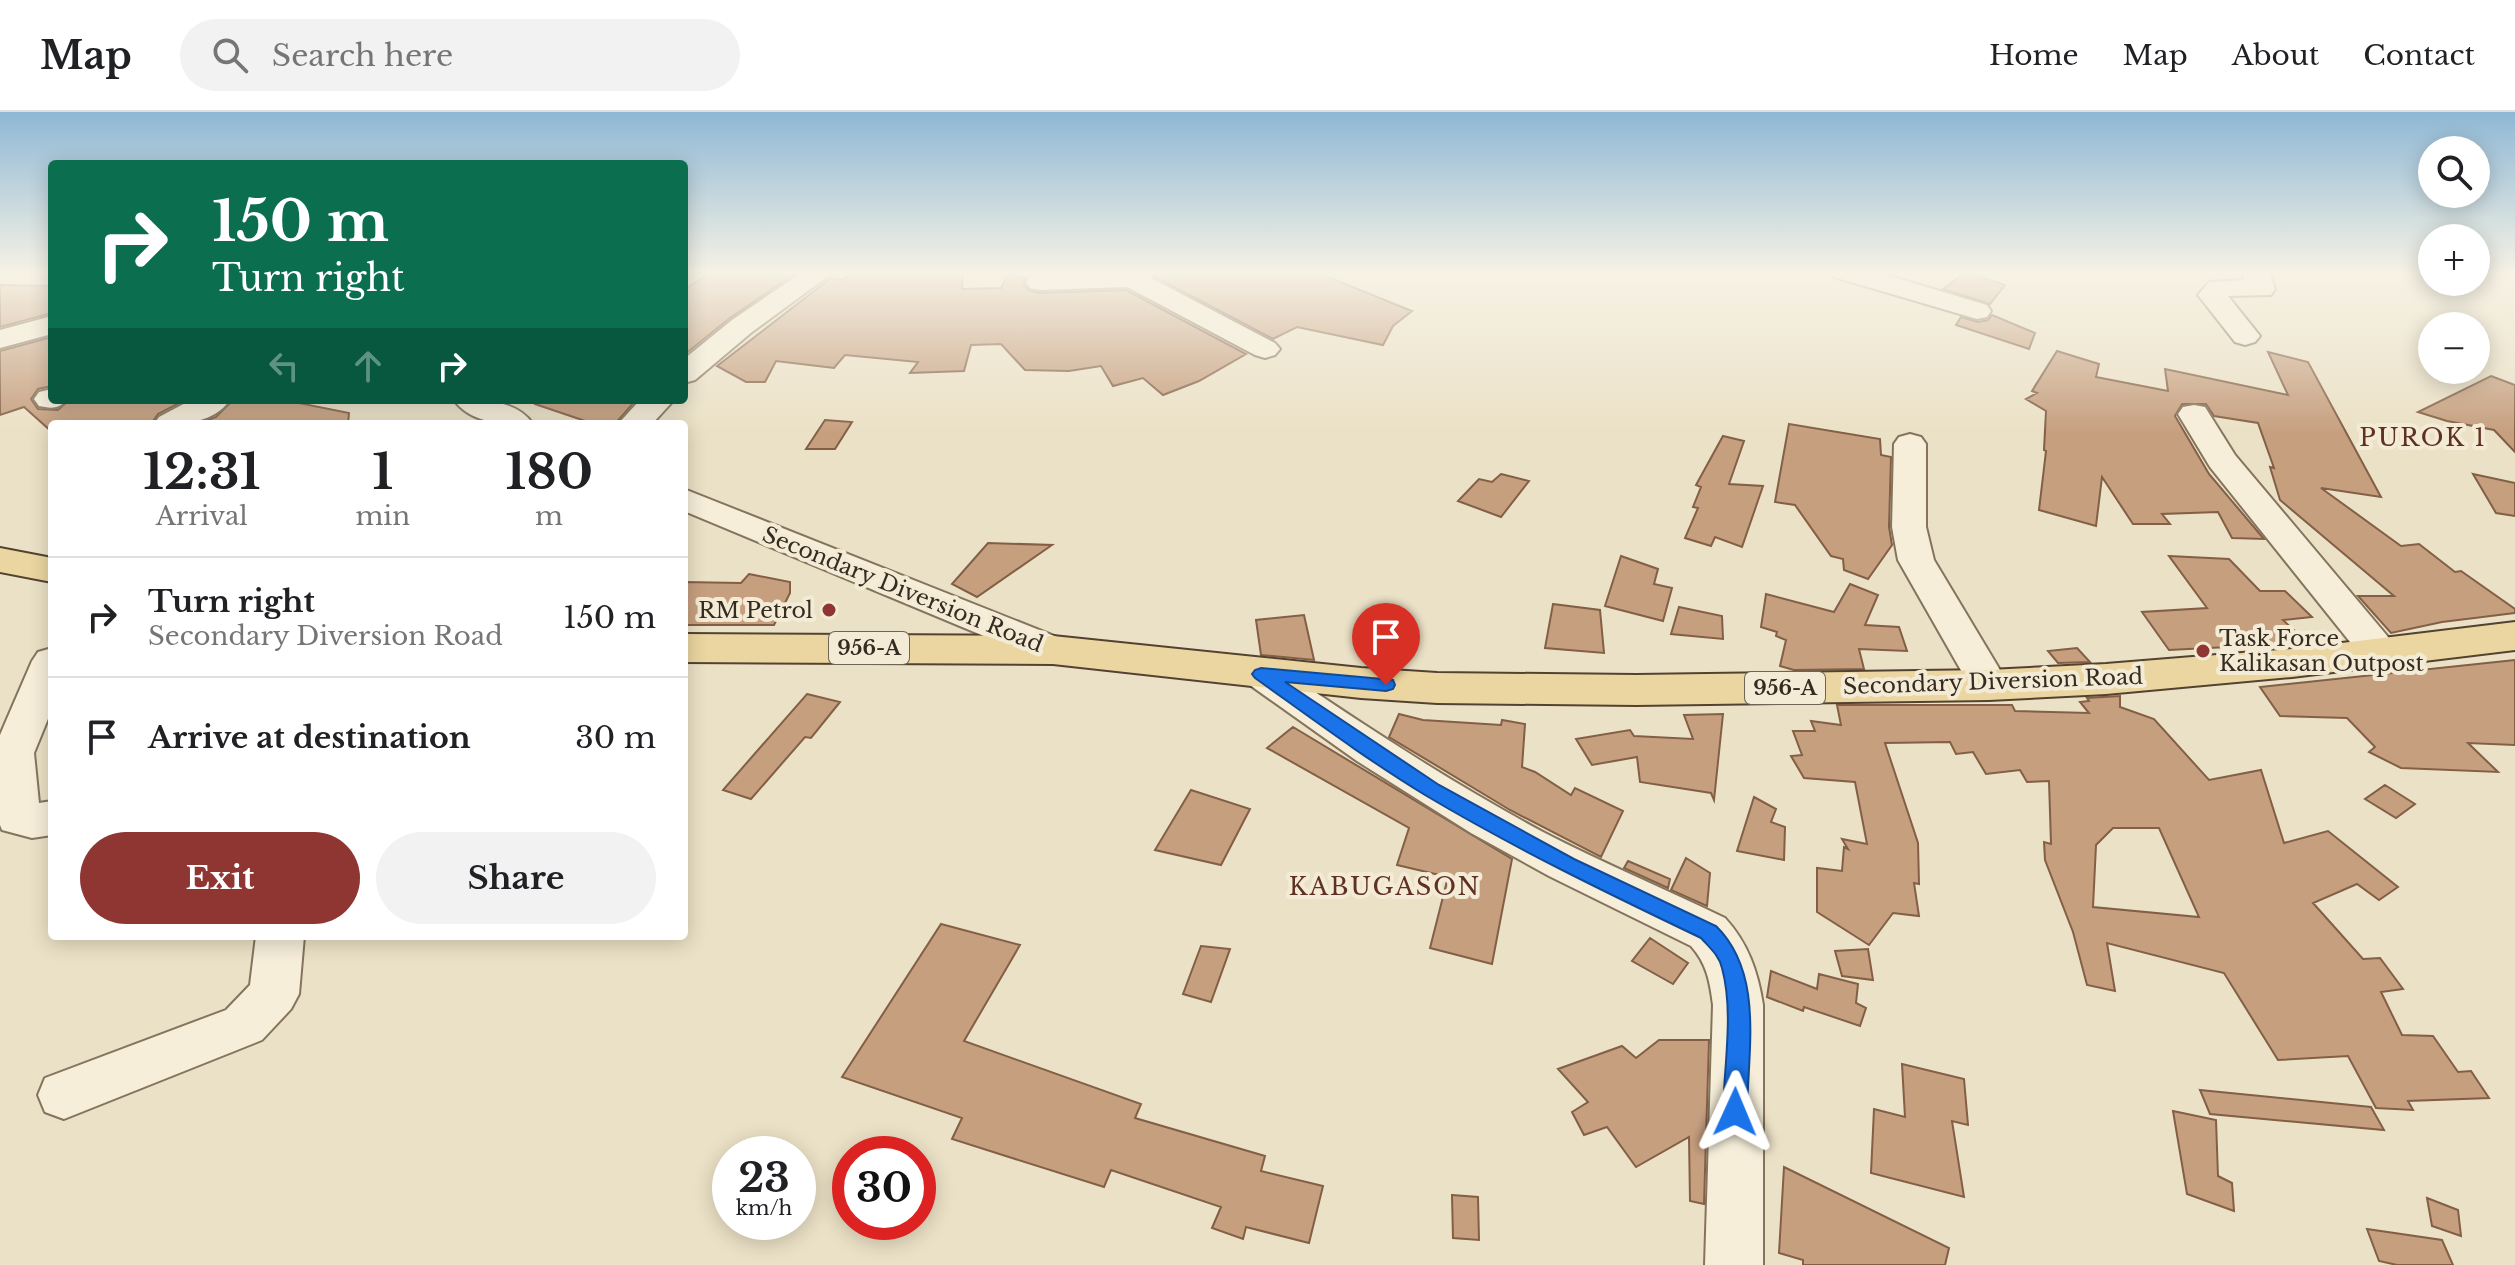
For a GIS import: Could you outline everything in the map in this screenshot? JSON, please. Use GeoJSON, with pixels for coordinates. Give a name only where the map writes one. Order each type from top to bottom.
{"type":"FeatureCollection","features":[{"type":"Feature","properties":{"kind":"main road"},"geometry":{"type":"LineString","coordinates":[[0,560],[48,569]]}},
{"type":"Feature","properties":{"kind":"main road","name":"Secondary Diversion Road"},"geometry":{"type":"LineString","coordinates":[[1053,650],[1261,674],[1422,687],[1528,690],[1989,685],[2106,679],[2380,653],[2515,636]]}},
{"type":"Feature","properties":{"kind":"main road","name":"956-A"},"geometry":{"type":"LineString","coordinates":[[688,648],[1053,650]]}},
{"type":"Feature","properties":{"kind":"street"},"geometry":{"type":"LineString","coordinates":[[688,371],[744,325]]}},
{"type":"Feature","properties":{"kind":"street"},"geometry":{"type":"LineString","coordinates":[[1223,325],[1265,349]]}},
{"type":"Feature","properties":{"kind":"street"},"geometry":{"type":"LineString","coordinates":[[2236,325],[2245,336]]}},
{"type":"Feature","properties":{"kind":"street"},"geometry":{"type":"LineString","coordinates":[[0,339],[48,326]]}},
{"type":"Feature","properties":{"kind":"street"},"geometry":{"type":"LineString","coordinates":[[177,420],[207,404]]}},
{"type":"Feature","properties":{"kind":"street"},"geometry":{"type":"LineString","coordinates":[[478,404],[509,420]]}},
{"type":"Feature","properties":{"kind":"street"},"geometry":{"type":"LineString","coordinates":[[638,420],[654,404]]}},
{"type":"Feature","properties":{"kind":"street"},"geometry":{"type":"LineString","coordinates":[[2194,414],[2222,460],[2380,653]]}},
{"type":"Feature","properties":{"kind":"street"},"geometry":{"type":"LineString","coordinates":[[1910,444],[1909,527],[1916,560],[1989,685]]}},
{"type":"Feature","properties":{"kind":"street","name":"Secondary Diversion Road"},"geometry":{"type":"LineString","coordinates":[[688,501],[1053,650]]}},
{"type":"Feature","properties":{"kind":"street"},"geometry":{"type":"LineString","coordinates":[[48,670],[13,753],[18,818],[32,821],[48,819]]}},
{"type":"Feature","properties":{"kind":"street"},"geometry":{"type":"LineString","coordinates":[[1261,674],[1358,743],[1432,790],[1567,865],[1708,932],[1724,947],[1733,968],[1738,1005],[1734,1265]]}},
{"type":"Feature","properties":{"kind":"street"},"geometry":{"type":"LineString","coordinates":[[64,1095],[244,1025],[274,994],[280,940]]}},
{"type":"Feature","properties":{"kind":"building"},"geometry":{"type":"Polygon","coordinates":[[[688,325],[722,325],[688,352],[688,325]]]}},
{"type":"Feature","properties":{"kind":"building"},"geometry":{"type":"Polygon","coordinates":[[[770,325],[1191,325],[1246,354],[1199,381],[1163,395],[1143,378],[1113,386],[1101,366],[1069,371],[1025,370],[1001,344],[971,345],[964,371],[910,373],[918,362],[845,355],[834,368],[776,361],[765,382],[746,382],[717,366],[770,325]]]}},
{"type":"Feature","properties":{"kind":"building"},"geometry":{"type":"Polygon","coordinates":[[[1246,325],[1395,325],[1383,345],[1297,327],[1273,339],[1246,325]]]}},
{"type":"Feature","properties":{"kind":"building"},"geometry":{"type":"Polygon","coordinates":[[[1956,325],[2015,325],[2035,333],[2029,349],[1956,325]]]}},
{"type":"Feature","properties":{"kind":"building"},"geometry":{"type":"Polygon","coordinates":[[[48,338],[48,387],[38,389],[31,399],[38,409],[58,410],[65,404],[177,404],[158,414],[154,420],[48,420],[48,428],[24,407],[0,415],[0,351],[48,338]]]}},
{"type":"Feature","properties":{"kind":"building"},"geometry":{"type":"Polygon","coordinates":[[[2057,351],[2099,364],[2096,377],[2168,391],[2165,369],[2288,395],[2268,352],[2308,362],[2381,497],[2321,488],[2401,546],[2419,544],[2455,572],[2461,571],[2515,609],[2515,613],[2442,622],[2391,633],[2358,596],[2394,596],[2280,500],[2270,467],[2274,468],[2258,423],[2214,416],[2206,404],[2182,404],[2175,416],[2209,474],[2264,539],[2232,538],[2218,512],[2162,514],[2170,524],[2133,524],[2102,477],[2096,526],[2039,510],[2046,451],[2046,411],[2026,399],[2037,393],[2032,391],[2057,351]]]}},
{"type":"Feature","properties":{"kind":"building"},"geometry":{"type":"Polygon","coordinates":[[[2490,376],[2515,385],[2515,452],[2494,430],[2418,412],[2475,384],[2490,384],[2490,376]]]}},
{"type":"Feature","properties":{"kind":"building"},"geometry":{"type":"Polygon","coordinates":[[[229,404],[304,404],[349,413],[348,420],[208,420],[216,417],[229,404]]]}},
{"type":"Feature","properties":{"kind":"building"},"geometry":{"type":"Polygon","coordinates":[[[535,404],[632,404],[618,420],[582,420],[535,404]]]}},
{"type":"Feature","properties":{"kind":"building"},"geometry":{"type":"Polygon","coordinates":[[[825,420],[852,422],[835,449],[806,449],[825,420]]]}},
{"type":"Feature","properties":{"kind":"building"},"geometry":{"type":"Polygon","coordinates":[[[1789,424],[1880,439],[1881,455],[1891,457],[1889,527],[1892,545],[1868,579],[1844,570],[1843,559],[1831,556],[1795,505],[1775,502],[1789,424]]]}},
{"type":"Feature","properties":{"kind":"building"},"geometry":{"type":"Polygon","coordinates":[[[1723,436],[1744,441],[1729,484],[1763,486],[1742,547],[1715,537],[1711,546],[1685,538],[1698,508],[1693,507],[1701,487],[1696,485],[1723,436]]]}},
{"type":"Feature","properties":{"kind":"building"},"geometry":{"type":"Polygon","coordinates":[[[1501,474],[1529,481],[1501,517],[1458,501],[1479,479],[1492,482],[1501,474]]]}},
{"type":"Feature","properties":{"kind":"building"},"geometry":{"type":"Polygon","coordinates":[[[2473,474],[2515,483],[2515,516],[2496,513],[2473,474]]]}},
{"type":"Feature","properties":{"kind":"building"},"geometry":{"type":"Polygon","coordinates":[[[988,543],[1052,545],[977,597],[952,584],[988,543]]]}},
{"type":"Feature","properties":{"kind":"building"},"geometry":{"type":"Polygon","coordinates":[[[1621,556],[1658,569],[1654,584],[1672,588],[1663,621],[1605,606],[1621,556]]]}},
{"type":"Feature","properties":{"kind":"building"},"geometry":{"type":"Polygon","coordinates":[[[2169,556],[2229,559],[2260,591],[2285,591],[2312,617],[2283,620],[2308,643],[2169,650],[2142,612],[2207,608],[2169,556]]]}},
{"type":"Feature","properties":{"kind":"building"},"geometry":{"type":"Polygon","coordinates":[[[749,574],[790,582],[790,593],[774,625],[688,625],[688,582],[741,583],[749,574]]]}},
{"type":"Feature","properties":{"kind":"building"},"geometry":{"type":"Polygon","coordinates":[[[1850,584],[1878,595],[1865,625],[1899,627],[1907,651],[1859,649],[1864,669],[1794,670],[1780,666],[1786,640],[1776,636],[1777,632],[1761,627],[1766,594],[1834,612],[1850,584]]]}},
{"type":"Feature","properties":{"kind":"building"},"geometry":{"type":"Polygon","coordinates":[[[1553,604],[1600,610],[1604,653],[1545,648],[1553,604]]]}},
{"type":"Feature","properties":{"kind":"building"},"geometry":{"type":"Polygon","coordinates":[[[1679,607],[1722,616],[1723,639],[1671,634],[1679,607]]]}},
{"type":"Feature","properties":{"kind":"building"},"geometry":{"type":"Polygon","coordinates":[[[1304,615],[1314,660],[1261,655],[1256,620],[1304,615]]]}},
{"type":"Feature","properties":{"kind":"building"},"geometry":{"type":"Polygon","coordinates":[[[2077,648],[2090,662],[2058,663],[2048,651],[2077,648]]]}},
{"type":"Feature","properties":{"kind":"building"},"geometry":{"type":"Polygon","coordinates":[[[2515,660],[2515,745],[2468,743],[2498,772],[2401,768],[2369,752],[2375,747],[2347,718],[2280,716],[2260,687],[2515,660]]]}},
{"type":"Feature","properties":{"kind":"building"},"geometry":{"type":"Polygon","coordinates":[[[807,694],[840,702],[811,738],[805,737],[751,799],[723,790],[807,694]]]}},
{"type":"Feature","properties":{"kind":"building"},"geometry":{"type":"Polygon","coordinates":[[[2120,696],[2120,707],[2154,719],[2209,780],[2261,770],[2284,843],[2328,831],[2398,887],[2379,900],[2357,884],[2313,903],[2363,959],[2380,958],[2403,989],[2381,992],[2402,1035],[2433,1036],[2458,1072],[2471,1071],[2489,1098],[2408,1101],[2413,1110],[2376,1108],[2348,1056],[2278,1060],[2224,973],[2107,943],[2115,991],[2087,985],[2073,932],[2045,860],[2044,842],[2051,844],[2049,781],[2027,782],[2020,770],[1986,774],[1973,752],[1956,754],[1950,742],[1885,743],[1918,843],[1919,884],[1914,883],[1919,916],[1893,913],[1869,945],[1817,912],[1817,868],[1842,871],[1844,847],[1848,849],[1842,839],[1867,844],[1855,782],[1804,778],[1791,756],[1802,755],[1793,731],[1815,731],[1811,721],[1841,725],[1837,705],[2012,705],[2015,711],[2089,713],[2080,702],[2089,701],[2087,698],[2120,696]],[[2113,828],[2096,845],[2093,907],[2199,917],[2159,828],[2113,828]]]}},
{"type":"Feature","properties":{"kind":"building"},"geometry":{"type":"Polygon","coordinates":[[[1399,714],[1423,720],[1501,725],[1502,720],[1525,724],[1522,767],[1571,795],[1575,788],[1623,811],[1601,857],[1510,810],[1389,737],[1399,714]]]}},
{"type":"Feature","properties":{"kind":"building"},"geometry":{"type":"Polygon","coordinates":[[[1723,714],[1714,800],[1711,793],[1640,782],[1637,757],[1592,765],[1576,739],[1630,730],[1634,736],[1693,739],[1684,715],[1723,714]]]}},
{"type":"Feature","properties":{"kind":"building"},"geometry":{"type":"Polygon","coordinates":[[[1293,727],[1512,859],[1492,964],[1430,948],[1448,877],[1397,865],[1409,828],[1267,748],[1293,727]]]}},
{"type":"Feature","properties":{"kind":"building"},"geometry":{"type":"Polygon","coordinates":[[[2385,785],[2415,804],[2396,818],[2365,799],[2385,785]]]}},
{"type":"Feature","properties":{"kind":"building"},"geometry":{"type":"Polygon","coordinates":[[[1191,790],[1250,809],[1221,865],[1155,850],[1191,790]]]}},
{"type":"Feature","properties":{"kind":"building"},"geometry":{"type":"Polygon","coordinates":[[[1754,797],[1776,809],[1771,822],[1785,827],[1784,860],[1737,851],[1754,797]]]}},
{"type":"Feature","properties":{"kind":"building"},"geometry":{"type":"Polygon","coordinates":[[[1686,858],[1710,873],[1707,906],[1671,890],[1686,858]]]}},
{"type":"Feature","properties":{"kind":"building"},"geometry":{"type":"Polygon","coordinates":[[[1628,861],[1670,879],[1668,888],[1624,868],[1628,861]]]}},
{"type":"Feature","properties":{"kind":"building"},"geometry":{"type":"Polygon","coordinates":[[[941,924],[1020,945],[964,1041],[1141,1104],[1135,1118],[1265,1156],[1261,1171],[1323,1186],[1309,1243],[1246,1227],[1243,1239],[1212,1228],[1221,1207],[1111,1170],[1104,1187],[952,1139],[962,1118],[842,1077],[941,924]]]}},
{"type":"Feature","properties":{"kind":"building"},"geometry":{"type":"Polygon","coordinates":[[[1650,938],[1688,963],[1673,984],[1632,961],[1650,938]]]}},
{"type":"Feature","properties":{"kind":"building"},"geometry":{"type":"Polygon","coordinates":[[[1201,946],[1230,949],[1211,1002],[1183,994],[1201,946]]]}},
{"type":"Feature","properties":{"kind":"building"},"geometry":{"type":"Polygon","coordinates":[[[1868,949],[1873,980],[1842,976],[1835,951],[1868,949]]]}},
{"type":"Feature","properties":{"kind":"building"},"geometry":{"type":"Polygon","coordinates":[[[1771,971],[1817,989],[1819,974],[1858,984],[1856,1003],[1866,1008],[1860,1026],[1804,1007],[1803,1011],[1767,997],[1771,971]]]}},
{"type":"Feature","properties":{"kind":"building"},"geometry":{"type":"Polygon","coordinates":[[[1659,1040],[1709,1040],[1704,1204],[1690,1201],[1689,1137],[1636,1167],[1607,1127],[1584,1135],[1572,1112],[1588,1102],[1558,1069],[1622,1046],[1636,1058],[1659,1040]]]}},
{"type":"Feature","properties":{"kind":"building"},"geometry":{"type":"Polygon","coordinates":[[[1902,1064],[1964,1079],[1968,1125],[1952,1121],[1964,1197],[1871,1173],[1874,1109],[1905,1117],[1902,1064]]]}},
{"type":"Feature","properties":{"kind":"building"},"geometry":{"type":"Polygon","coordinates":[[[2200,1090],[2371,1107],[2384,1130],[2210,1114],[2200,1090]]]}},
{"type":"Feature","properties":{"kind":"building"},"geometry":{"type":"Polygon","coordinates":[[[2173,1111],[2216,1120],[2218,1176],[2232,1183],[2234,1211],[2187,1194],[2173,1111]]]}},
{"type":"Feature","properties":{"kind":"building"},"geometry":{"type":"Polygon","coordinates":[[[1784,1167],[1949,1248],[1945,1265],[1803,1265],[1803,1260],[1779,1253],[1784,1167]]]}},
{"type":"Feature","properties":{"kind":"building"},"geometry":{"type":"Polygon","coordinates":[[[1452,1195],[1478,1197],[1479,1240],[1453,1238],[1452,1195]]]}},
{"type":"Feature","properties":{"kind":"building"},"geometry":{"type":"Polygon","coordinates":[[[2427,1198],[2458,1210],[2461,1236],[2432,1226],[2427,1198]]]}},
{"type":"Feature","properties":{"kind":"building"},"geometry":{"type":"Polygon","coordinates":[[[2367,1229],[2442,1240],[2453,1265],[2397,1265],[2379,1261],[2367,1229]]]}},
{"type":"Feature","properties":{"kind":"place","name":"RM Petrol"},"geometry":{"type":"Point","coordinates":[829,610]}},
{"type":"Feature","properties":{"kind":"place","name":"Task Force Kalikasan Outpost"},"geometry":{"type":"Point","coordinates":[2203,651]}},
{"type":"Feature","properties":{"kind":"district","name":"PUROK 1"},"geometry":{"type":"Point","coordinates":[2423,438]}},
{"type":"Feature","properties":{"kind":"district","name":"KABUGASON"},"geometry":{"type":"Point","coordinates":[1385,887]}},
{"type":"Feature","properties":{"kind":"route"},"geometry":{"type":"LineString","coordinates":[[1386,685],[1261,674],[1358,743],[1489,823],[1567,865],[1708,932],[1724,947],[1733,968],[1738,1005],[1735,1112]]}}]}
